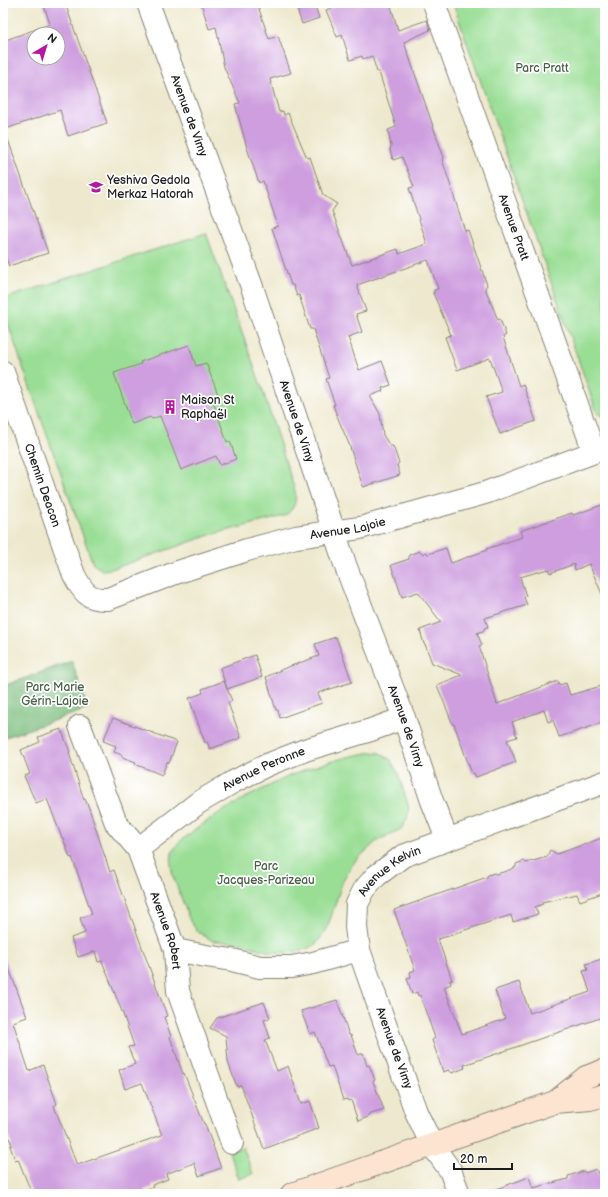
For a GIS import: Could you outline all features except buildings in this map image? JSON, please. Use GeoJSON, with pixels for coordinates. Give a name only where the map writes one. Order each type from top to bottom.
{"type":"FeatureCollection","features":[{"type":"Feature","properties":{"kind":"main road"},"geometry":{"type":"LineString","coordinates":[[555,1102],[586,1077],[605,1070]]}},
{"type":"Feature","properties":{"kind":"main road"},"geometry":{"type":"LineString","coordinates":[[292,1194],[555,1102],[590,1099],[605,1095]]}},
{"type":"Feature","properties":{"kind":"street","name":"Avenue de Vimy"},"geometry":{"type":"LineString","coordinates":[[148,3],[252,287],[346,567],[404,718],[432,801],[447,839]]}},
{"type":"Feature","properties":{"kind":"street","name":"Avenue Pratt"},"geometry":{"type":"LineString","coordinates":[[434,3],[600,450]]}},
{"type":"Feature","properties":{"kind":"street","name":"Chemin Deacon"},"geometry":{"type":"LineString","coordinates":[[3,372],[74,575],[81,588],[89,596]]}},
{"type":"Feature","properties":{"kind":"street","name":"Avenue Lajoie"},"geometry":{"type":"LineString","coordinates":[[89,596],[98,599],[108,599],[178,572],[234,554],[296,537],[360,528],[485,493],[600,450]]}},
{"type":"Feature","properties":{"kind":"street","name":"Avenue Peronne"},"geometry":{"type":"LineString","coordinates":[[138,849],[198,803],[233,782],[266,766],[305,750],[371,730],[404,718]]}},
{"type":"Feature","properties":{"kind":"street","name":"Avenue Robert"},"geometry":{"type":"LineString","coordinates":[[80,726],[116,822],[138,849],[174,950],[178,991],[232,1143]]}},
{"type":"Feature","properties":{"kind":"street","name":"Avenue Kelvin"},"geometry":{"type":"LineString","coordinates":[[359,950],[356,927],[356,904],[364,890],[376,876],[403,856],[605,782]]}},
{"type":"Feature","properties":{"kind":"street"},"geometry":{"type":"LineString","coordinates":[[174,950],[232,960],[260,967],[292,967],[313,963],[359,950]]}},
{"type":"Feature","properties":{"kind":"street","name":"Avenue de Vimy"},"geometry":{"type":"LineString","coordinates":[[359,950],[416,1112],[432,1145],[450,1170],[459,1194]]}},
{"type":"Feature","properties":{"kind":"green space","name":"Parc Pratt"},"geometry":{"type":"Polygon","coordinates":[[[453,3],[605,3],[605,418],[597,413],[453,3]]]}},
{"type":"Feature","properties":{"kind":"green space"},"geometry":{"type":"Polygon","coordinates":[[[206,233],[262,388],[295,491],[296,499],[290,511],[284,516],[210,535],[112,569],[102,570],[93,564],[3,309],[3,299],[206,233]]]}},
{"type":"Feature","properties":{"kind":"green space","name":"Parc Marie Gérin-Lajoie"},"geometry":{"type":"Polygon","coordinates":[[[72,661],[88,709],[3,738],[3,686],[72,661]]]}},
{"type":"Feature","properties":{"kind":"green space","name":"Parc Jacques-Parizeau"},"geometry":{"type":"Polygon","coordinates":[[[372,752],[380,753],[390,759],[398,773],[409,808],[407,819],[401,829],[377,841],[355,861],[343,880],[327,929],[316,944],[302,951],[285,953],[270,952],[235,942],[213,941],[198,932],[190,921],[173,876],[171,865],[172,853],[178,843],[226,809],[289,776],[319,765],[372,752]]]}},
{"type":"Feature","properties":{"kind":"green space"},"geometry":{"type":"Polygon","coordinates":[[[243,1147],[253,1174],[239,1179],[229,1152],[243,1147]]]}},
{"type":"Feature","properties":{"kind":"place","name":"Yeshiva Gedola Merkaz Hatorah"},"geometry":{"type":"Point","coordinates":[96,187]}},
{"type":"Feature","properties":{"kind":"place","name":"Maison St Raphaël"},"geometry":{"type":"Point","coordinates":[170,407]}}]}
